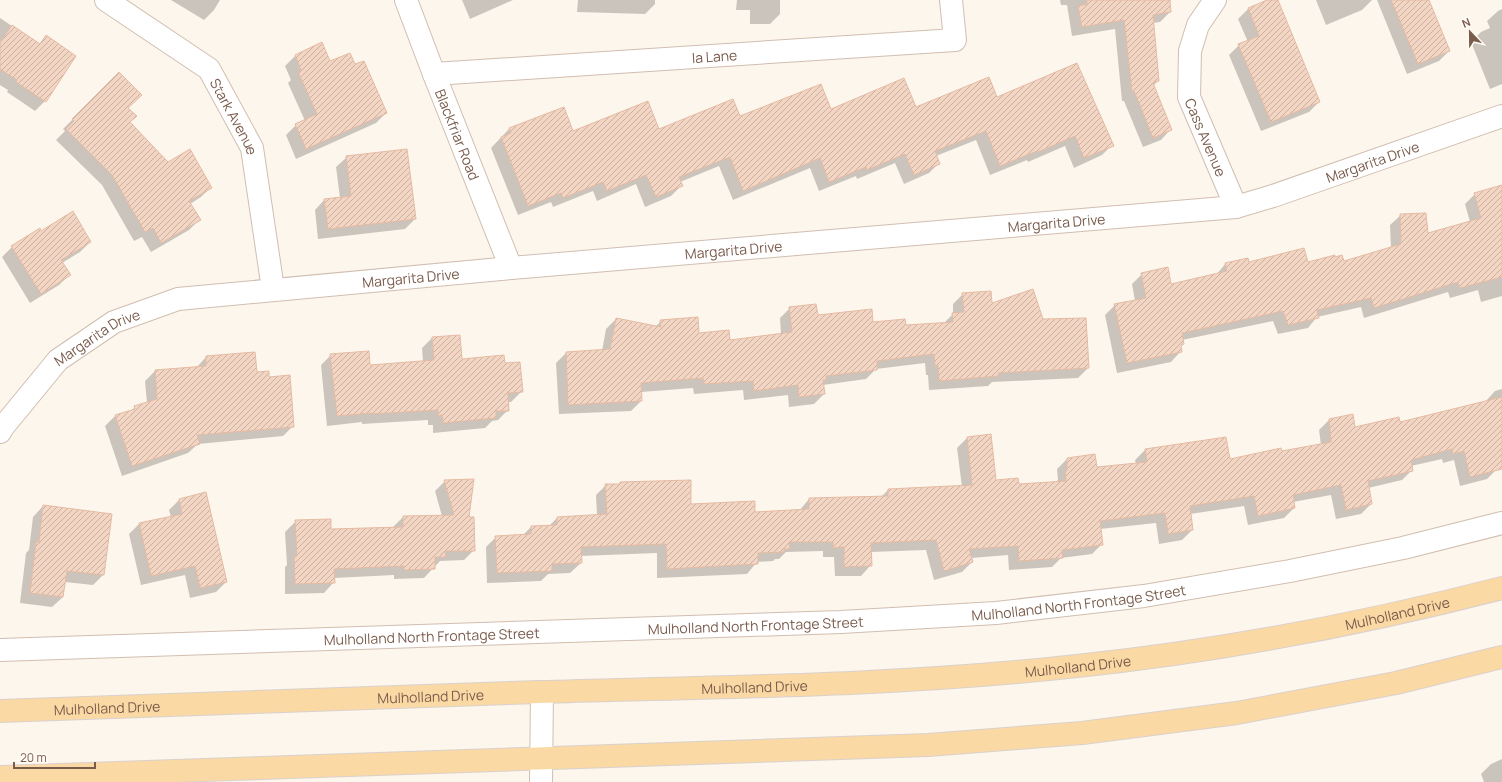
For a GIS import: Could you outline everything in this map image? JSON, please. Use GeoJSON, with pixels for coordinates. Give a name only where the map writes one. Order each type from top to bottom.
{"type":"FeatureCollection","features":[{"type":"Feature","properties":{"kind":"main road","name":"Mulholland Drive"},"geometry":{"type":"LineString","coordinates":[[0,711],[542,692],[718,688],[927,679],[1076,667],[1300,634],[1382,617],[1502,588]]}},
{"type":"Feature","properties":{"kind":"main road"},"geometry":{"type":"LineString","coordinates":[[0,777],[928,746],[1082,733],[1237,713],[1396,683],[1502,657]]}},
{"type":"Feature","properties":{"kind":"street","name":"Stark Avenue"},"geometry":{"type":"LineString","coordinates":[[106,0],[209,69],[252,148],[273,289]]}},
{"type":"Feature","properties":{"kind":"street","name":"Blackfriar Road"},"geometry":{"type":"LineString","coordinates":[[406,0],[512,268]]}},
{"type":"Feature","properties":{"kind":"street","name":"Ia Lane"},"geometry":{"type":"LineString","coordinates":[[434,74],[955,40],[952,0]]}},
{"type":"Feature","properties":{"kind":"street","name":"Cass Avenue"},"geometry":{"type":"LineString","coordinates":[[1215,0],[1198,25],[1190,51],[1189,97],[1236,207]]}},
{"type":"Feature","properties":{"kind":"street","name":"Margarita Drive"},"geometry":{"type":"LineString","coordinates":[[1,428],[58,360],[114,322],[178,299],[512,268],[1236,207],[1273,196],[1502,116]]}},
{"type":"Feature","properties":{"kind":"street","name":"Mulholland North Frontage Street"},"geometry":{"type":"LineString","coordinates":[[0,650],[833,622],[996,613],[1144,596],[1290,571],[1403,548],[1502,523]]}},
{"type":"Feature","properties":{"kind":"street"},"geometry":{"type":"LineString","coordinates":[[541,782],[540,759],[542,692]]}},
{"type":"Feature","properties":{"kind":"building"},"geometry":{"type":"Polygon","coordinates":[[[1087,0],[1170,0],[1171,12],[1153,15],[1159,81],[1153,83],[1172,130],[1153,138],[1134,91],[1132,92],[1124,20],[1082,27],[1078,6],[1087,4],[1087,0]]]}},
{"type":"Feature","properties":{"kind":"building"},"geometry":{"type":"Polygon","coordinates":[[[1267,0],[1278,0],[1320,102],[1271,122],[1238,44],[1259,36],[1248,8],[1267,0]]]}},
{"type":"Feature","properties":{"kind":"building"},"geometry":{"type":"Polygon","coordinates":[[[1391,0],[1429,0],[1450,51],[1418,64],[1391,0]]]}},
{"type":"Feature","properties":{"kind":"building"},"geometry":{"type":"Polygon","coordinates":[[[12,25],[40,44],[46,35],[76,56],[46,102],[16,82],[17,80],[0,69],[0,43],[12,25]]]}},
{"type":"Feature","properties":{"kind":"building"},"geometry":{"type":"Polygon","coordinates":[[[322,42],[330,61],[350,53],[355,64],[364,61],[387,113],[306,149],[295,124],[317,114],[298,72],[301,70],[295,55],[322,42]]]}},
{"type":"Feature","properties":{"kind":"building"},"geometry":{"type":"Polygon","coordinates":[[[1077,63],[1114,146],[1084,158],[1075,136],[1000,166],[986,131],[935,151],[940,164],[914,175],[905,154],[867,170],[866,167],[829,182],[820,158],[743,191],[730,157],[679,177],[683,186],[656,197],[646,175],[607,191],[603,182],[563,198],[561,193],[528,206],[501,137],[511,133],[509,128],[564,107],[573,131],[648,101],[659,129],[733,99],[740,116],[821,84],[831,109],[904,78],[916,107],[989,77],[997,97],[1077,63]]]}},
{"type":"Feature","properties":{"kind":"building"},"geometry":{"type":"Polygon","coordinates":[[[119,72],[142,95],[128,108],[137,116],[130,122],[168,162],[190,149],[212,188],[189,201],[201,220],[161,243],[153,228],[145,232],[112,175],[66,129],[74,121],[72,119],[119,72]]]}},
{"type":"Feature","properties":{"kind":"building"},"geometry":{"type":"Polygon","coordinates":[[[407,149],[416,219],[328,229],[324,199],[351,196],[346,156],[407,149]]]}},
{"type":"Feature","properties":{"kind":"building"},"geometry":{"type":"Polygon","coordinates":[[[1502,185],[1502,277],[1460,288],[1458,282],[1374,308],[1371,298],[1317,310],[1319,318],[1288,325],[1283,311],[1182,333],[1184,344],[1181,345],[1182,352],[1127,363],[1114,304],[1146,298],[1141,273],[1168,267],[1171,284],[1227,271],[1225,263],[1248,258],[1249,262],[1304,248],[1308,262],[1335,255],[1335,257],[1342,255],[1344,261],[1401,244],[1400,214],[1426,213],[1428,233],[1481,218],[1474,193],[1502,185]]]}},
{"type":"Feature","properties":{"kind":"building"},"geometry":{"type":"Polygon","coordinates":[[[73,211],[91,242],[61,260],[71,275],[41,294],[11,246],[40,228],[41,231],[73,211]]]}},
{"type":"Feature","properties":{"kind":"building"},"geometry":{"type":"Polygon","coordinates":[[[1033,289],[1043,319],[1086,318],[1089,368],[998,373],[999,376],[939,381],[938,366],[935,366],[934,354],[877,361],[877,370],[826,376],[826,380],[823,380],[825,394],[799,397],[798,385],[754,391],[753,381],[704,384],[703,378],[641,383],[642,401],[568,405],[566,352],[610,349],[616,318],[661,327],[660,320],[698,317],[699,333],[729,330],[730,340],[792,332],[789,307],[816,304],[818,315],[872,309],[873,322],[905,319],[906,325],[953,322],[952,313],[964,312],[962,293],[991,291],[992,303],[1033,289]]]}},
{"type":"Feature","properties":{"kind":"building"},"geometry":{"type":"Polygon","coordinates":[[[460,335],[462,359],[504,355],[505,363],[520,362],[523,392],[508,393],[509,411],[496,411],[496,418],[443,423],[442,415],[438,416],[438,410],[337,416],[330,354],[369,351],[370,365],[434,360],[432,337],[460,335]]]}},
{"type":"Feature","properties":{"kind":"building"},"geometry":{"type":"Polygon","coordinates":[[[255,352],[257,372],[269,371],[269,377],[290,375],[294,427],[197,435],[200,444],[132,466],[115,415],[135,409],[134,406],[157,399],[155,370],[206,366],[206,356],[255,352]]]}},
{"type":"Feature","properties":{"kind":"building"},"geometry":{"type":"Polygon","coordinates":[[[1502,397],[1502,469],[1470,477],[1464,451],[1453,454],[1452,449],[1411,460],[1413,471],[1368,481],[1372,504],[1346,510],[1341,485],[1293,495],[1295,508],[1258,516],[1254,496],[1190,506],[1193,530],[1168,534],[1165,513],[1100,521],[1103,545],[1062,550],[1063,558],[1019,561],[1018,546],[969,549],[973,562],[944,571],[936,540],[871,543],[872,566],[844,567],[844,547],[833,548],[833,542],[789,542],[790,549],[784,549],[784,552],[758,553],[758,564],[667,569],[666,544],[581,547],[582,563],[552,564],[552,571],[497,573],[495,536],[531,534],[531,526],[557,525],[557,517],[607,514],[605,484],[620,484],[620,482],[691,480],[691,504],[755,501],[755,512],[809,509],[809,498],[888,496],[888,489],[972,485],[967,437],[991,434],[996,480],[1018,478],[1019,484],[1066,481],[1065,471],[1067,471],[1067,458],[1095,454],[1097,467],[1147,462],[1145,449],[1226,437],[1230,459],[1281,448],[1282,451],[1331,442],[1329,419],[1353,414],[1355,427],[1399,417],[1400,422],[1502,397]]]}},
{"type":"Feature","properties":{"kind":"building"},"geometry":{"type":"Polygon","coordinates":[[[474,479],[469,517],[474,517],[475,551],[445,551],[446,557],[435,557],[435,569],[404,570],[404,566],[334,569],[335,583],[295,584],[294,556],[297,556],[295,520],[331,519],[331,529],[403,527],[403,516],[454,515],[444,480],[474,479]]]}},
{"type":"Feature","properties":{"kind":"building"},"geometry":{"type":"Polygon","coordinates":[[[206,492],[227,582],[200,588],[195,566],[151,576],[139,523],[182,514],[179,499],[206,492]]]}},
{"type":"Feature","properties":{"kind":"building"},"geometry":{"type":"Polygon","coordinates":[[[43,505],[112,514],[104,575],[67,571],[63,597],[30,593],[36,542],[39,542],[43,505]]]}}]}
